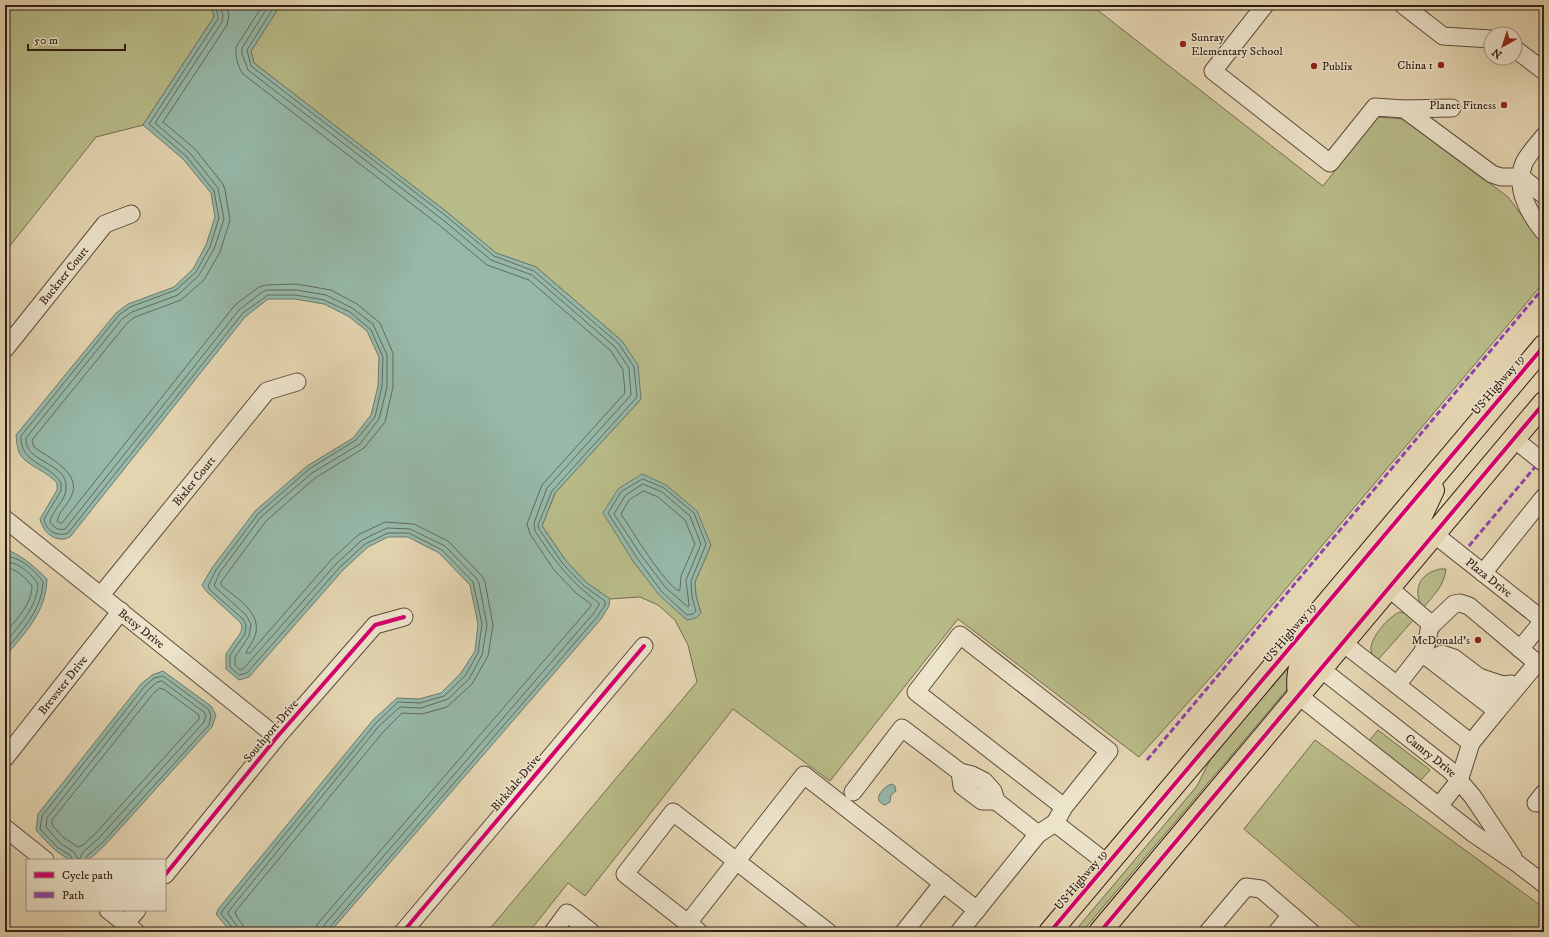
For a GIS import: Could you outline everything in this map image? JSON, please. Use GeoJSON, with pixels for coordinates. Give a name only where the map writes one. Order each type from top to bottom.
{"type":"FeatureCollection","features":[{"type":"Feature","properties":{"kind":"highway","name":"US Highway 19"},"geometry":{"type":"LineString","coordinates":[[1050,932],[1544,346]]}},
{"type":"Feature","properties":{"kind":"highway"},"geometry":{"type":"LineString","coordinates":[[1100,932],[1544,402]]}},
{"type":"Feature","properties":{"kind":"highway"},"geometry":{"type":"LineString","coordinates":[[1299,696],[1297,678],[1305,657],[1315,642],[1419,520],[1445,464]]}},
{"type":"Feature","properties":{"kind":"street"},"geometry":{"type":"LineString","coordinates":[[1265,5],[1214,71],[1330,163],[1375,107],[1404,109],[1452,108]]}},
{"type":"Feature","properties":{"kind":"street"},"geometry":{"type":"LineString","coordinates":[[1403,5],[1442,36],[1483,39]]}},
{"type":"Feature","properties":{"kind":"street"},"geometry":{"type":"LineString","coordinates":[[1523,55],[1544,71]]}},
{"type":"Feature","properties":{"kind":"street"},"geometry":{"type":"LineString","coordinates":[[1404,109],[1492,174],[1501,177],[1522,177],[1544,195]]}},
{"type":"Feature","properties":{"kind":"street"},"geometry":{"type":"LineString","coordinates":[[1544,136],[1524,162],[1522,177],[1522,192],[1526,204],[1537,224],[1544,232]]}},
{"type":"Feature","properties":{"kind":"street","name":"Buckner Court"},"geometry":{"type":"LineString","coordinates":[[5,349],[105,224],[131,214]]}},
{"type":"Feature","properties":{"kind":"street","name":"Bixler Court"},"geometry":{"type":"LineString","coordinates":[[101,595],[267,391],[297,382]]}},
{"type":"Feature","properties":{"kind":"street"},"geometry":{"type":"LineString","coordinates":[[1513,438],[1544,463]]}},
{"type":"Feature","properties":{"kind":"street"},"geometry":{"type":"LineString","coordinates":[[1483,573],[1541,505]]}},
{"type":"Feature","properties":{"kind":"street","name":"Betsy Drive"},"geometry":{"type":"LineString","coordinates":[[5,519],[277,737]]}},
{"type":"Feature","properties":{"kind":"street","name":"Plaza Drive"},"geometry":{"type":"LineString","coordinates":[[1434,534],[1483,573],[1542,616]]}},
{"type":"Feature","properties":{"kind":"street"},"geometry":{"type":"LineString","coordinates":[[1389,588],[1432,625]]}},
{"type":"Feature","properties":{"kind":"street"},"geometry":{"type":"LineString","coordinates":[[1426,656],[1429,630],[1432,625],[1454,604],[1460,603],[1469,606],[1537,663],[1472,744],[1459,781],[1438,806]]}},
{"type":"Feature","properties":{"kind":"street"},"geometry":{"type":"LineString","coordinates":[[1397,685],[1426,656],[1442,654],[1450,656],[1478,677],[1483,692],[1492,697],[1502,695],[1506,692],[1520,672],[1520,665],[1517,658],[1454,604]]}},
{"type":"Feature","properties":{"kind":"street","name":"Brewster Drive"},"geometry":{"type":"LineString","coordinates":[[5,758],[121,612]]}},
{"type":"Feature","properties":{"kind":"street"},"geometry":{"type":"LineString","coordinates":[[1520,649],[1542,616]]}},
{"type":"Feature","properties":{"kind":"street","name":"Southport Drive"},"geometry":{"type":"LineString","coordinates":[[166,874],[277,737],[375,625],[404,617]]}},
{"type":"Feature","properties":{"kind":"street"},"geometry":{"type":"LineString","coordinates":[[959,932],[1038,834],[1055,823],[1064,807],[1109,751],[960,635],[916,692],[1064,807]]}},
{"type":"Feature","properties":{"kind":"street"},"geometry":{"type":"LineString","coordinates":[[1343,643],[1472,744]]}},
{"type":"Feature","properties":{"kind":"street","name":"Birkdale Drive"},"geometry":{"type":"LineString","coordinates":[[403,932],[644,646]]}},
{"type":"Feature","properties":{"kind":"street"},"geometry":{"type":"LineString","coordinates":[[1426,656],[1497,711]]}},
{"type":"Feature","properties":{"kind":"street","name":"Camry Drive"},"geometry":{"type":"LineString","coordinates":[[1321,669],[1451,771],[1473,797],[1518,864]]}},
{"type":"Feature","properties":{"kind":"street","name":"Camry Drive"},"geometry":{"type":"LineString","coordinates":[[1299,696],[1474,834],[1544,884]]}},
{"type":"Feature","properties":{"kind":"street"},"geometry":{"type":"LineString","coordinates":[[853,792],[902,728],[960,772],[972,775],[984,781],[993,791],[996,801],[1038,834]]}},
{"type":"Feature","properties":{"kind":"street"},"geometry":{"type":"LineString","coordinates":[[828,932],[737,861],[674,812],[625,874],[694,928],[737,861],[804,775],[977,910]]}},
{"type":"Feature","properties":{"kind":"street"},"geometry":{"type":"LineString","coordinates":[[1055,823],[1108,864]]}},
{"type":"Feature","properties":{"kind":"street"},"geometry":{"type":"LineString","coordinates":[[5,828],[44,859]]}},
{"type":"Feature","properties":{"kind":"street"},"geometry":{"type":"LineString","coordinates":[[904,932],[943,883]]}},
{"type":"Feature","properties":{"kind":"street"},"geometry":{"type":"LineString","coordinates":[[1208,932],[1246,887],[1261,889],[1310,932]]}},
{"type":"Feature","properties":{"kind":"street"},"geometry":{"type":"LineString","coordinates":[[109,911],[131,928],[137,911]]}},
{"type":"Feature","properties":{"kind":"street"},"geometry":{"type":"LineString","coordinates":[[553,932],[567,913],[591,932]]}},
{"type":"Feature","properties":{"kind":"street"},"geometry":{"type":"LineString","coordinates":[[1277,932],[1291,915]]}},
{"type":"Feature","properties":{"kind":"green space"},"geometry":{"type":"Polygon","coordinates":[[[5,5],[211,5],[214,17],[143,125],[96,137],[5,252],[5,5]]]}},
{"type":"Feature","properties":{"kind":"green space"},"geometry":{"type":"Polygon","coordinates":[[[278,5],[1091,5],[1323,186],[1377,117],[1404,119],[1508,197],[1544,245],[1544,282],[1220,667],[1139,757],[958,619],[830,781],[733,709],[585,896],[568,883],[529,932],[487,932],[697,682],[688,645],[675,620],[658,605],[640,597],[610,599],[587,583],[566,561],[542,526],[555,493],[641,399],[622,341],[536,267],[496,253],[448,213],[254,63],[251,51],[276,12],[278,5]],[[711,545],[633,561],[659,594],[687,620],[701,613],[696,596],[695,582],[711,545]]]}},
{"type":"Feature","properties":{"kind":"green space"},"geometry":{"type":"Polygon","coordinates":[[[1446,569],[1443,580],[1438,590],[1423,608],[1420,604],[1418,594],[1419,585],[1424,577],[1431,572],[1446,569]]]}},
{"type":"Feature","properties":{"kind":"green space"},"geometry":{"type":"Polygon","coordinates":[[[1400,612],[1415,618],[1377,661],[1371,651],[1373,640],[1386,622],[1400,612]]]}},
{"type":"Feature","properties":{"kind":"green space"},"geometry":{"type":"Polygon","coordinates":[[[1294,660],[1290,686],[1082,932],[1074,932],[1197,786],[1210,760],[1294,660]]]}},
{"type":"Feature","properties":{"kind":"green space"},"geometry":{"type":"Polygon","coordinates":[[[1378,730],[1430,770],[1420,781],[1369,741],[1378,730]]]}},
{"type":"Feature","properties":{"kind":"green space"},"geometry":{"type":"Polygon","coordinates":[[[1315,740],[1544,908],[1544,932],[1365,932],[1244,829],[1315,740]]]}},
{"type":"Feature","properties":{"kind":"water"},"geometry":{"type":"Polygon","coordinates":[[[211,5],[278,5],[276,12],[251,51],[254,63],[448,213],[496,253],[536,267],[622,341],[638,365],[641,399],[555,493],[542,526],[566,561],[587,583],[610,599],[609,606],[601,619],[330,932],[231,932],[216,914],[219,908],[373,720],[397,698],[419,699],[441,693],[461,673],[475,651],[478,624],[470,585],[439,553],[408,537],[388,537],[368,547],[343,570],[249,677],[239,680],[226,669],[226,654],[241,632],[242,626],[240,622],[207,592],[202,585],[212,568],[255,511],[307,466],[353,438],[371,415],[378,386],[379,357],[367,331],[348,316],[324,304],[295,299],[268,299],[245,317],[70,537],[61,539],[53,537],[49,535],[42,526],[40,519],[57,490],[57,483],[25,460],[19,452],[17,444],[16,435],[116,313],[128,304],[174,287],[193,269],[206,245],[215,217],[211,193],[183,159],[143,125],[214,17],[211,5]]]}},
{"type":"Feature","properties":{"kind":"water"},"geometry":{"type":"Polygon","coordinates":[[[642,474],[666,485],[697,511],[711,545],[695,582],[696,596],[701,613],[696,618],[687,620],[659,595],[633,561],[603,513],[618,489],[642,474]]]}},
{"type":"Feature","properties":{"kind":"water"},"geometry":{"type":"Polygon","coordinates":[[[10,551],[21,557],[47,579],[46,591],[39,612],[27,630],[5,657],[5,553],[10,551]]]}},
{"type":"Feature","properties":{"kind":"water"},"geometry":{"type":"Polygon","coordinates":[[[163,671],[211,706],[216,715],[212,727],[105,845],[91,858],[70,859],[65,857],[52,847],[36,830],[38,814],[141,684],[152,675],[163,671]]]}},
{"type":"Feature","properties":{"kind":"water"},"geometry":{"type":"Polygon","coordinates":[[[892,784],[895,786],[896,791],[891,795],[890,802],[885,805],[879,800],[880,794],[882,790],[892,784]]]}},
{"type":"Feature","properties":{"kind":"marked path"},"geometry":{"type":"LineString","coordinates":[[1147,760],[1544,287]]}},
{"type":"Feature","properties":{"kind":"marked path"},"geometry":{"type":"LineString","coordinates":[[1469,546],[1535,467]]}},
{"type":"Feature","properties":{"kind":"cycle path"},"geometry":{"type":"LineString","coordinates":[[1050,932],[1544,346]]}},
{"type":"Feature","properties":{"kind":"cycle path"},"geometry":{"type":"LineString","coordinates":[[1100,932],[1544,403]]}},
{"type":"Feature","properties":{"kind":"cycle path"},"geometry":{"type":"LineString","coordinates":[[166,874],[277,737],[375,625],[404,617]]}},
{"type":"Feature","properties":{"kind":"cycle path"},"geometry":{"type":"LineString","coordinates":[[403,932],[644,646]]}},
{"type":"Feature","properties":{"kind":"place","name":"Sunray Elementary School"},"geometry":{"type":"Point","coordinates":[1183,44]}},
{"type":"Feature","properties":{"kind":"place","name":"China 1"},"geometry":{"type":"Point","coordinates":[1441,65]}},
{"type":"Feature","properties":{"kind":"place","name":"Publix"},"geometry":{"type":"Point","coordinates":[1314,66]}},
{"type":"Feature","properties":{"kind":"place","name":"Planet Fitness"},"geometry":{"type":"Point","coordinates":[1504,105]}},
{"type":"Feature","properties":{"kind":"place","name":"McDonald's"},"geometry":{"type":"Point","coordinates":[1478,640]}}]}
